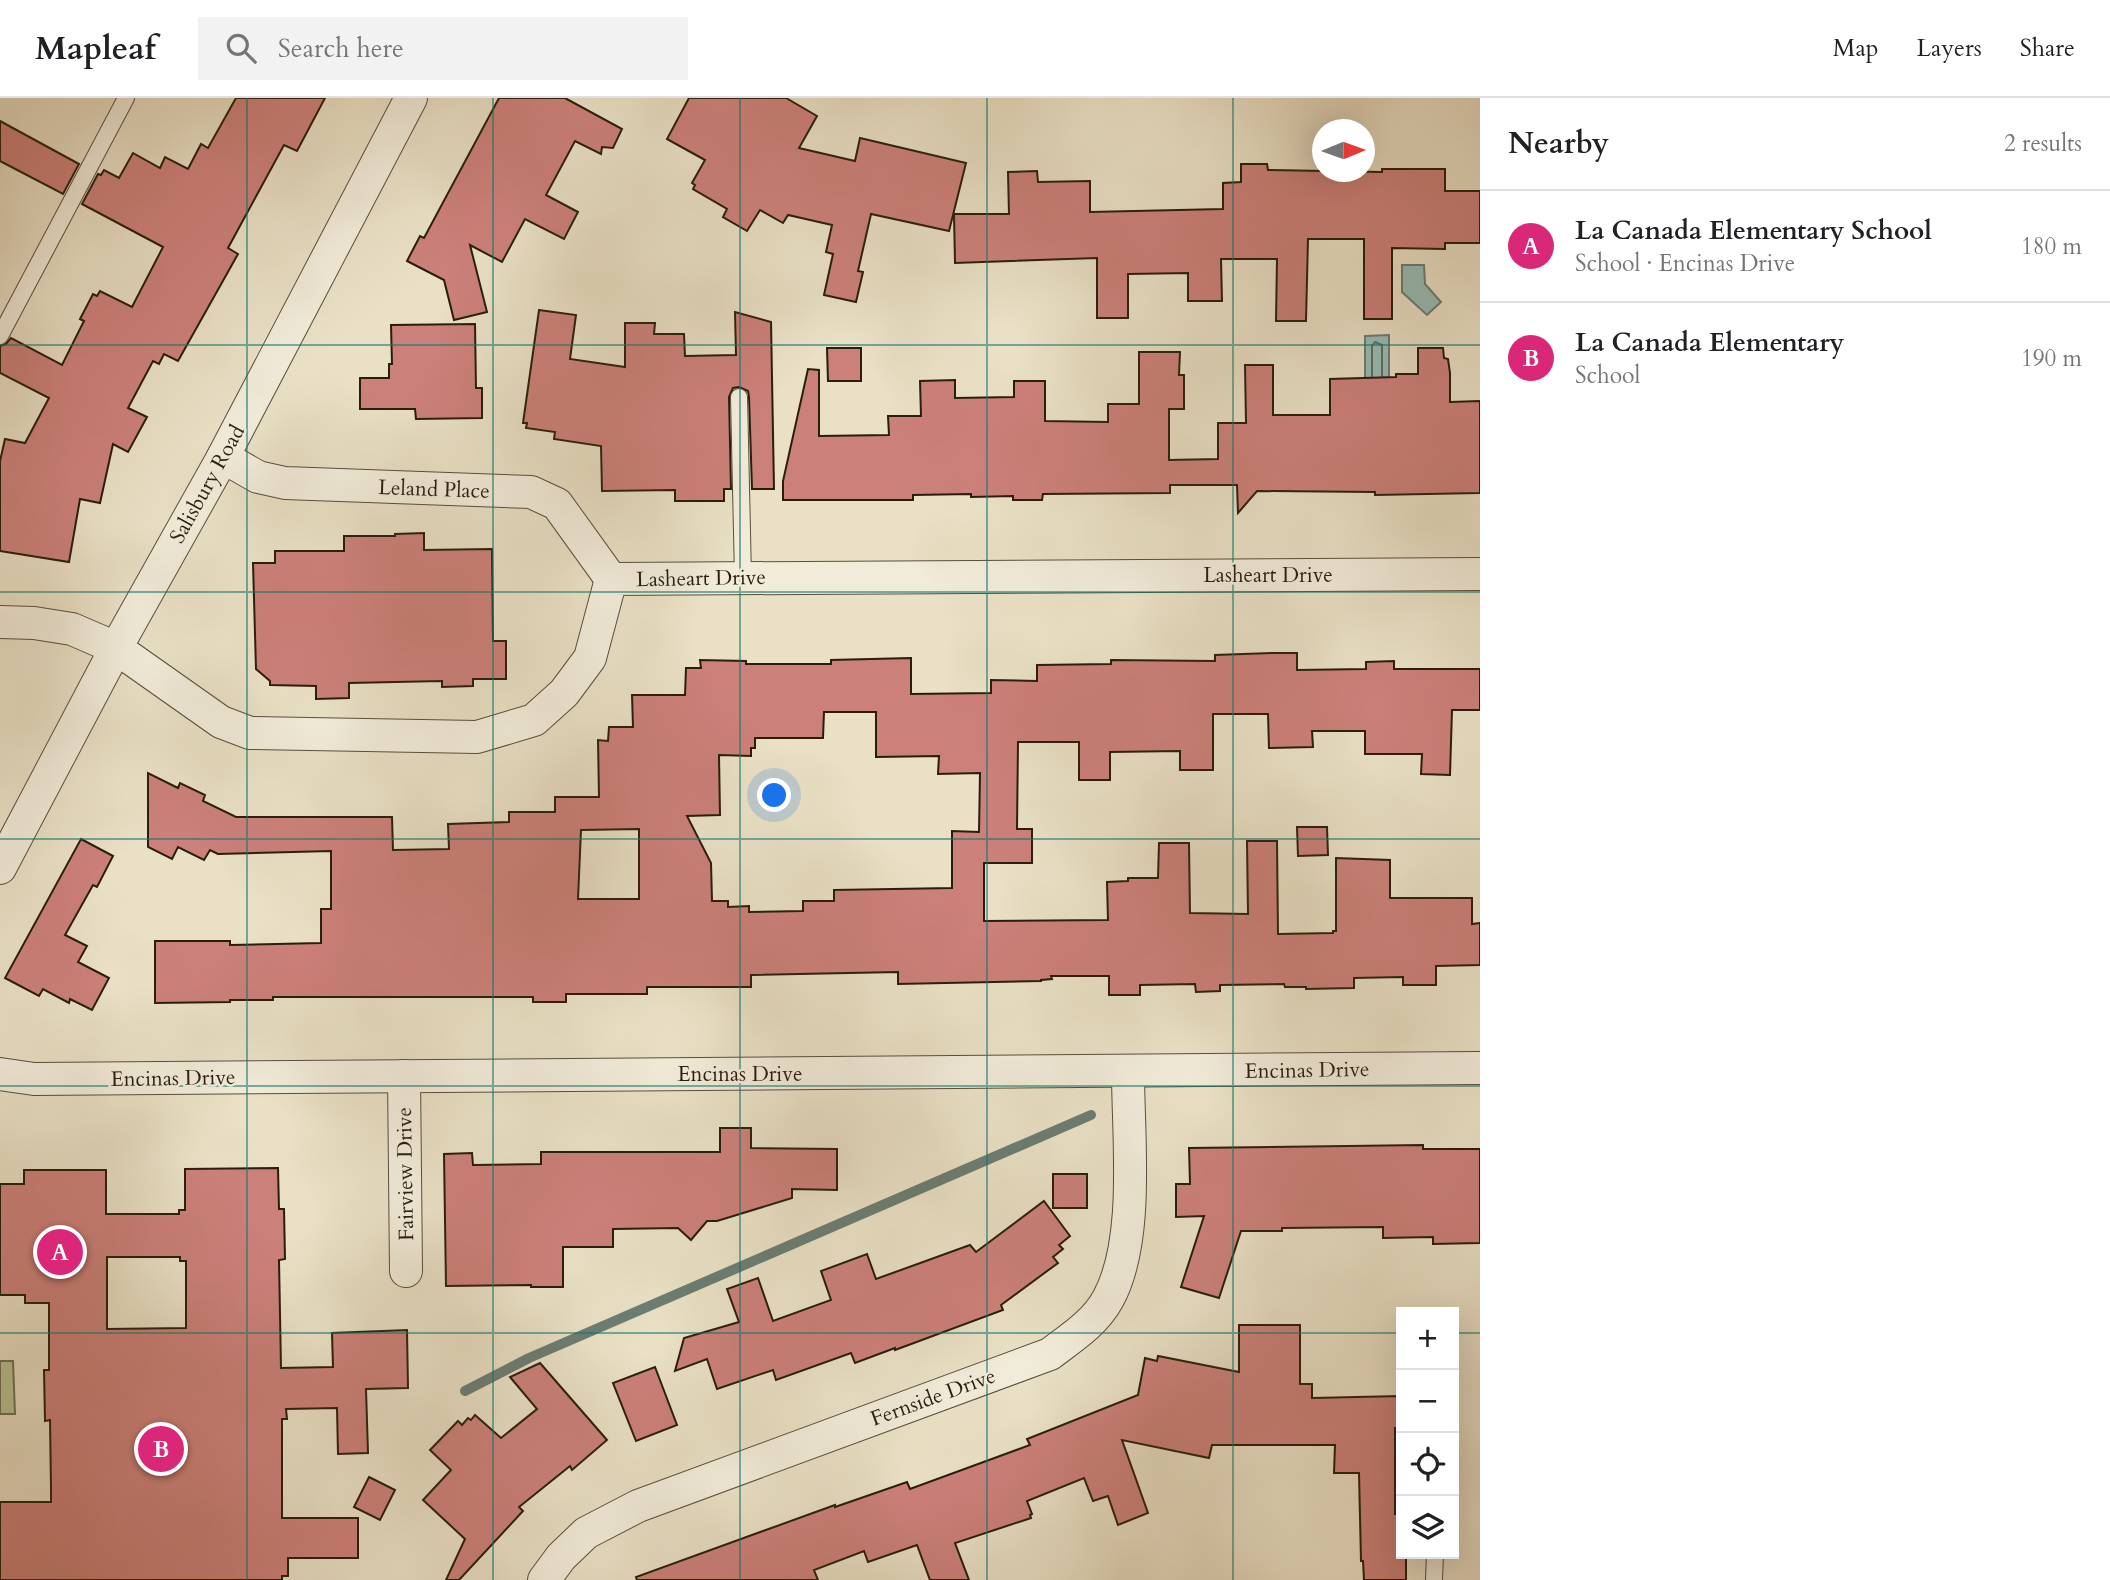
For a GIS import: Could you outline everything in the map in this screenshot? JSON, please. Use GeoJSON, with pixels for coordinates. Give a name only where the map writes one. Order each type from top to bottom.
{"type":"FeatureCollection","features":[{"type":"Feature","properties":{"kind":"street","name":"Salisbury Road"},"geometry":{"type":"LineString","coordinates":[[0,868],[116,648],[222,457],[411,98]]}},
{"type":"Feature","properties":{"kind":"street","name":"Leland Place"},"geometry":{"type":"LineString","coordinates":[[222,457],[258,477],[285,483],[531,492],[556,503],[611,579]]}},
{"type":"Feature","properties":{"kind":"street","name":"Lasheart Drive"},"geometry":{"type":"LineString","coordinates":[[0,622],[34,623],[72,629],[116,648],[221,722],[250,733],[477,737],[534,720],[564,693],[590,658],[611,579],[1480,574]]}},
{"type":"Feature","properties":{"kind":"street","name":"Encinas Drive"},"geometry":{"type":"LineString","coordinates":[[0,1074],[34,1079],[1480,1068]]}},
{"type":"Feature","properties":{"kind":"street","name":"Fernside Drive"},"geometry":{"type":"LineString","coordinates":[[544,1580],[561,1557],[586,1533],[638,1506],[1050,1354],[1086,1327],[1108,1299],[1125,1252],[1129,1194],[1128,1072]]}},
{"type":"Feature","properties":{"kind":"street","name":"Fairview Drive"},"geometry":{"type":"LineString","coordinates":[[404,1076],[406,1271]]}},
{"type":"Feature","properties":{"kind":"lane"},"geometry":{"type":"LineString","coordinates":[[0,336],[127,98]]}},
{"type":"Feature","properties":{"kind":"lane"},"geometry":{"type":"LineString","coordinates":[[739,397],[743,577]]}},
{"type":"Feature","properties":{"kind":"lane"},"geometry":{"type":"LineString","coordinates":[[1434,1580],[1435,1559]]}},
{"type":"Feature","properties":{"kind":"green space"},"geometry":{"type":"Polygon","coordinates":[[[0,1361],[13,1361],[15,1414],[0,1414],[0,1361]]]}},
{"type":"Feature","properties":{"kind":"water"},"geometry":{"type":"Polygon","coordinates":[[[1402,265],[1424,265],[1425,284],[1441,302],[1427,315],[1402,292],[1402,265]]]}},
{"type":"Feature","properties":{"kind":"water"},"geometry":{"type":"Polygon","coordinates":[[[1389,335],[1389,385],[1365,386],[1365,336],[1389,335]]]}},
{"type":"Feature","properties":{"kind":"building"},"geometry":{"type":"Polygon","coordinates":[[[236,98],[325,98],[297,151],[284,145],[228,248],[238,254],[178,361],[164,354],[159,364],[153,361],[128,408],[147,417],[128,452],[113,444],[100,503],[80,499],[69,562],[0,551],[0,461],[5,439],[25,443],[49,398],[0,373],[0,346],[11,338],[62,365],[84,321],[80,319],[93,294],[97,296],[100,291],[132,307],[163,247],[82,204],[98,174],[101,175],[104,170],[119,178],[133,153],[160,168],[165,157],[188,169],[201,144],[208,148],[236,98]]]}},
{"type":"Feature","properties":{"kind":"building"},"geometry":{"type":"Polygon","coordinates":[[[499,98],[565,98],[622,129],[613,148],[602,147],[601,154],[575,141],[546,195],[578,212],[564,239],[525,219],[502,262],[470,245],[487,312],[454,320],[444,280],[407,261],[420,236],[424,238],[499,98]]]}},
{"type":"Feature","properties":{"kind":"building"},"geometry":{"type":"Polygon","coordinates":[[[689,98],[786,98],[817,116],[799,148],[855,161],[860,138],[966,163],[949,231],[871,214],[858,271],[863,272],[856,302],[824,295],[833,254],[826,252],[832,225],[788,215],[783,223],[760,210],[747,231],[723,217],[727,209],[693,189],[695,185],[692,183],[705,160],[667,139],[689,98]]]}},
{"type":"Feature","properties":{"kind":"building"},"geometry":{"type":"Polygon","coordinates":[[[0,121],[79,164],[63,194],[0,161],[0,121]]]}},
{"type":"Feature","properties":{"kind":"building"},"geometry":{"type":"Polygon","coordinates":[[[1241,164],[1267,164],[1268,170],[1312,171],[1312,182],[1375,182],[1375,172],[1382,172],[1382,169],[1445,169],[1445,191],[1480,191],[1480,243],[1445,243],[1445,249],[1392,248],[1392,319],[1364,319],[1364,239],[1308,239],[1306,321],[1276,321],[1277,259],[1221,259],[1222,301],[1188,301],[1188,273],[1128,274],[1128,318],[1097,318],[1097,258],[955,263],[954,214],[1009,214],[1008,172],[1037,171],[1038,182],[1090,181],[1090,212],[1223,209],[1223,183],[1241,182],[1241,164]]]}},
{"type":"Feature","properties":{"kind":"building"},"geometry":{"type":"Polygon","coordinates":[[[539,310],[576,315],[570,359],[625,367],[625,323],[655,323],[654,334],[684,334],[685,356],[736,355],[735,312],[771,322],[774,489],[752,489],[749,397],[748,391],[739,387],[733,388],[729,397],[731,489],[724,489],[724,501],[675,501],[675,490],[602,491],[601,446],[554,439],[555,432],[526,428],[527,423],[523,423],[539,310]]]}},
{"type":"Feature","properties":{"kind":"building"},"geometry":{"type":"Polygon","coordinates":[[[475,324],[476,388],[482,388],[482,418],[416,419],[415,409],[360,409],[360,378],[389,378],[389,364],[392,364],[391,325],[475,324]]]}},
{"type":"Feature","properties":{"kind":"building"},"geometry":{"type":"Polygon","coordinates":[[[827,348],[861,348],[861,381],[828,381],[827,348]]]}},
{"type":"Feature","properties":{"kind":"building"},"geometry":{"type":"Polygon","coordinates":[[[1418,348],[1443,348],[1450,373],[1450,402],[1480,401],[1480,493],[1375,495],[1375,492],[1257,491],[1238,513],[1237,485],[1170,485],[1170,493],[1043,494],[1042,500],[1013,500],[1013,496],[971,497],[971,494],[913,495],[913,500],[783,500],[783,481],[808,369],[819,370],[819,436],[889,435],[888,416],[921,416],[920,381],[955,380],[955,398],[1014,397],[1014,381],[1045,381],[1045,421],[1108,422],[1108,404],[1139,404],[1139,352],[1180,352],[1179,375],[1184,375],[1184,409],[1169,409],[1169,460],[1218,459],[1218,423],[1246,423],[1245,365],[1273,365],[1273,415],[1330,415],[1330,379],[1418,374],[1418,348]]]}},
{"type":"Feature","properties":{"kind":"building"},"geometry":{"type":"Polygon","coordinates":[[[424,533],[424,550],[492,549],[493,641],[506,641],[506,679],[473,679],[473,686],[442,687],[442,681],[349,683],[349,698],[316,699],[316,686],[270,685],[270,681],[256,669],[253,563],[275,563],[275,551],[344,551],[344,536],[424,533]]]}},
{"type":"Feature","properties":{"kind":"building"},"geometry":{"type":"Polygon","coordinates":[[[1297,653],[1297,670],[1366,669],[1366,662],[1394,661],[1394,669],[1480,669],[1480,710],[1452,710],[1450,775],[1421,774],[1422,754],[1365,754],[1365,731],[1312,731],[1313,747],[1269,748],[1268,714],[1213,714],[1213,770],[1180,770],[1180,751],[1110,752],[1110,780],[1079,780],[1079,742],[1018,742],[1017,829],[1032,829],[1032,863],[984,863],[984,921],[1108,920],[1107,882],[1128,881],[1128,878],[1158,878],[1159,843],[1189,843],[1190,913],[1248,914],[1247,841],[1277,841],[1278,934],[1336,931],[1336,858],[1390,860],[1390,898],[1472,898],[1472,924],[1480,923],[1480,965],[1436,966],[1436,985],[1403,985],[1403,977],[1354,978],[1354,988],[1306,989],[1285,987],[1284,984],[1220,985],[1220,991],[1196,992],[1195,984],[1140,985],[1140,995],[1109,995],[1109,976],[1051,976],[1052,979],[1041,981],[898,984],[898,972],[751,975],[751,987],[647,987],[647,994],[566,994],[566,1002],[533,1002],[533,997],[273,997],[273,1000],[155,1003],[155,941],[230,941],[230,945],[321,943],[321,909],[331,909],[331,851],[218,854],[210,850],[204,860],[178,847],[172,859],[148,847],[148,773],[178,788],[180,783],[205,795],[203,801],[236,817],[392,817],[393,850],[449,849],[448,824],[509,822],[509,812],[555,812],[555,797],[599,797],[598,740],[608,741],[609,727],[633,727],[632,695],[685,695],[686,668],[701,668],[700,660],[746,661],[746,664],[831,664],[831,660],[911,658],[911,694],[991,693],[991,680],[1037,681],[1037,665],[1111,664],[1111,660],[1215,661],[1215,655],[1297,653]],[[824,712],[823,738],[755,738],[755,748],[751,748],[751,756],[719,755],[720,815],[687,816],[711,863],[712,901],[728,901],[728,907],[749,906],[749,912],[803,911],[803,901],[834,901],[834,890],[952,888],[952,831],[979,832],[980,773],[938,774],[939,756],[876,757],[876,712],[824,712]],[[639,829],[581,830],[578,899],[639,899],[639,829]]]}},
{"type":"Feature","properties":{"kind":"building"},"geometry":{"type":"Polygon","coordinates":[[[1297,827],[1327,827],[1328,855],[1298,856],[1297,827]]]}},
{"type":"Feature","properties":{"kind":"building"},"geometry":{"type":"Polygon","coordinates":[[[81,839],[113,856],[97,887],[93,885],[65,935],[87,946],[78,962],[109,978],[92,1010],[70,999],[69,1003],[43,989],[39,996],[5,978],[81,839]]]}},
{"type":"Feature","properties":{"kind":"building"},"geometry":{"type":"Polygon","coordinates":[[[720,1128],[751,1128],[751,1148],[837,1149],[837,1190],[792,1189],[792,1198],[717,1221],[707,1221],[691,1240],[678,1228],[613,1229],[613,1247],[563,1247],[563,1287],[446,1286],[444,1154],[472,1153],[473,1165],[541,1164],[541,1152],[720,1152],[720,1128]]]}},
{"type":"Feature","properties":{"kind":"building"},"geometry":{"type":"Polygon","coordinates":[[[1423,1145],[1423,1149],[1480,1149],[1480,1243],[1433,1244],[1433,1237],[1383,1238],[1383,1227],[1241,1231],[1219,1298],[1181,1287],[1204,1216],[1176,1217],[1176,1184],[1190,1184],[1189,1148],[1423,1145]]]}},
{"type":"Feature","properties":{"kind":"building"},"geometry":{"type":"Polygon","coordinates":[[[278,1168],[279,1209],[284,1209],[285,1259],[279,1260],[281,1368],[333,1367],[332,1333],[407,1330],[408,1388],[366,1389],[368,1453],[338,1454],[337,1408],[286,1409],[287,1419],[282,1419],[282,1518],[358,1518],[358,1558],[288,1558],[288,1576],[282,1576],[282,1580],[0,1580],[0,1502],[51,1502],[51,1488],[50,1420],[45,1421],[44,1370],[49,1370],[49,1303],[25,1303],[25,1295],[0,1295],[0,1184],[24,1184],[24,1170],[106,1170],[106,1214],[179,1214],[179,1210],[185,1210],[185,1169],[278,1168]],[[107,1257],[107,1329],[186,1328],[186,1261],[180,1261],[180,1257],[107,1257]]]}},
{"type":"Feature","properties":{"kind":"building"},"geometry":{"type":"Polygon","coordinates":[[[1053,1174],[1087,1174],[1087,1208],[1053,1208],[1053,1174]]]}},
{"type":"Feature","properties":{"kind":"building"},"geometry":{"type":"Polygon","coordinates":[[[1044,1201],[1070,1236],[1059,1245],[1063,1249],[1053,1257],[1058,1263],[1001,1305],[1003,1310],[855,1363],[851,1353],[776,1380],[773,1370],[717,1389],[707,1359],[675,1371],[684,1338],[739,1322],[727,1289],[758,1278],[773,1321],[831,1300],[821,1271],[867,1254],[876,1279],[970,1245],[976,1252],[1044,1201]]]}},
{"type":"Feature","properties":{"kind":"building"},"geometry":{"type":"Polygon","coordinates":[[[1239,1325],[1300,1325],[1300,1384],[1312,1384],[1312,1398],[1396,1396],[1396,1559],[1406,1559],[1406,1580],[1364,1580],[1361,1561],[1359,1473],[1334,1473],[1335,1445],[1212,1445],[1209,1458],[1122,1440],[1148,1513],[1118,1525],[1108,1496],[1093,1501],[1084,1478],[1027,1501],[1031,1518],[955,1543],[969,1580],[930,1580],[917,1545],[868,1562],[864,1551],[814,1570],[818,1580],[637,1580],[636,1577],[835,1505],[907,1482],[910,1489],[1030,1445],[1027,1439],[1138,1395],[1145,1358],[1157,1361],[1158,1356],[1239,1372],[1239,1325]]]}},
{"type":"Feature","properties":{"kind":"building"},"geometry":{"type":"Polygon","coordinates":[[[540,1363],[607,1440],[572,1470],[570,1466],[519,1507],[523,1511],[459,1580],[446,1580],[465,1539],[423,1500],[451,1470],[430,1450],[458,1421],[462,1425],[475,1415],[501,1438],[537,1409],[510,1377],[540,1363]]]}},
{"type":"Feature","properties":{"kind":"building"},"geometry":{"type":"Polygon","coordinates":[[[655,1367],[677,1425],[636,1441],[613,1383],[655,1367]]]}},
{"type":"Feature","properties":{"kind":"building"},"geometry":{"type":"Polygon","coordinates":[[[369,1477],[395,1490],[380,1520],[354,1507],[369,1477]]]}},
{"type":"Feature","properties":{"kind":"waterway"},"geometry":{"type":"LineString","coordinates":[[465,1391],[529,1358],[1091,1115]]}},
{"type":"Feature","properties":{"kind":"place","name":"La Canada Elementary School"},"geometry":{"type":"Point","coordinates":[60,1252]}},
{"type":"Feature","properties":{"kind":"place","name":"La Canada Elementary"},"geometry":{"type":"Point","coordinates":[161,1449]}}]}
